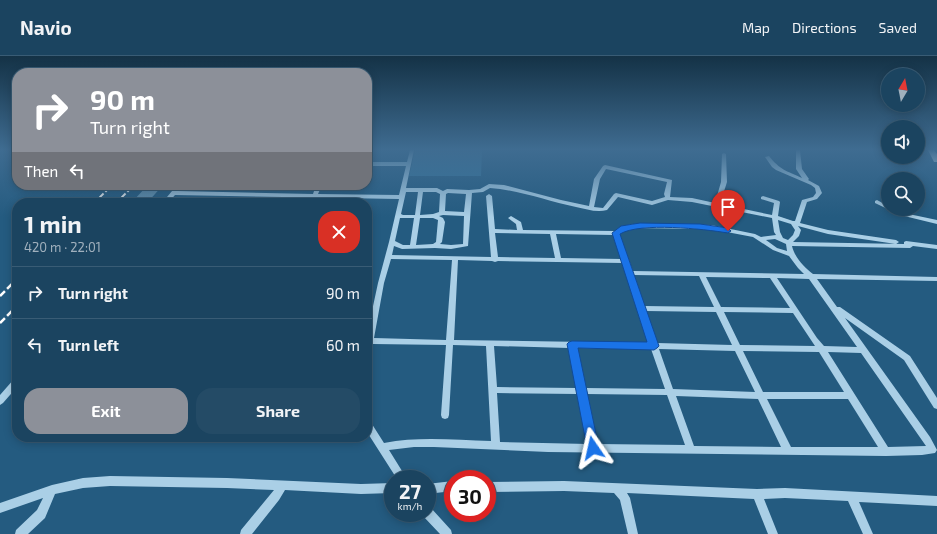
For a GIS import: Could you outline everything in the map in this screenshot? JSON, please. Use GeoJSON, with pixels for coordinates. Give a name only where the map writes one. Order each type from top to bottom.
{"type":"FeatureCollection","features":[{"type":"Feature","properties":{"kind":"street"},"geometry":{"type":"LineString","coordinates":[[372,330],[381,283],[399,215],[407,172]]}},
{"type":"Feature","properties":{"kind":"street"},"geometry":{"type":"LineString","coordinates":[[591,208],[598,177],[601,172]]}},
{"type":"Feature","properties":{"kind":"street"},"geometry":{"type":"LineString","coordinates":[[630,172],[670,181],[667,194],[668,198]]}},
{"type":"Feature","properties":{"kind":"street"},"geometry":{"type":"LineString","coordinates":[[717,206],[724,182],[724,172]]}},
{"type":"Feature","properties":{"kind":"street"},"geometry":{"type":"LineString","coordinates":[[786,172],[808,182],[816,187],[819,193],[815,198],[804,201],[800,220],[793,223]]}},
{"type":"Feature","properties":{"kind":"street"},"geometry":{"type":"LineString","coordinates":[[801,172],[808,182]]}},
{"type":"Feature","properties":{"kind":"street"},"geometry":{"type":"LineString","coordinates":[[174,193],[315,195],[403,194],[421,190],[437,190],[443,193],[447,191],[469,192],[478,191],[489,186],[504,187],[552,200],[591,208],[605,209],[616,195],[652,203],[668,198],[692,200],[775,217],[828,232],[937,247]]}},
{"type":"Feature","properties":{"kind":"street"},"geometry":{"type":"LineString","coordinates":[[170,198],[176,190]]}},
{"type":"Feature","properties":{"kind":"street"},"geometry":{"type":"LineString","coordinates":[[315,195],[317,190]]}},
{"type":"Feature","properties":{"kind":"street"},"geometry":{"type":"LineString","coordinates":[[413,247],[421,190]]}},
{"type":"Feature","properties":{"kind":"street"},"geometry":{"type":"LineString","coordinates":[[392,242],[402,247],[451,247],[466,245],[469,192]]}},
{"type":"Feature","properties":{"kind":"street"},"geometry":{"type":"LineString","coordinates":[[442,213],[443,193]]}},
{"type":"Feature","properties":{"kind":"street"},"geometry":{"type":"LineString","coordinates":[[489,196],[495,260]]}},
{"type":"Feature","properties":{"kind":"street"},"geometry":{"type":"LineString","coordinates":[[761,239],[780,237],[777,232],[775,217],[777,202],[762,198]]}},
{"type":"Feature","properties":{"kind":"street"},"geometry":{"type":"LineString","coordinates":[[877,202],[881,204]]}},
{"type":"Feature","properties":{"kind":"street"},"geometry":{"type":"LineString","coordinates":[[399,215],[417,217],[434,216],[442,213],[467,214]]}},
{"type":"Feature","properties":{"kind":"street"},"geometry":{"type":"LineString","coordinates":[[434,216],[441,219],[442,222],[439,242],[435,246]]}},
{"type":"Feature","properties":{"kind":"street"},"geometry":{"type":"LineString","coordinates":[[911,216],[937,222]]}},
{"type":"Feature","properties":{"kind":"street"},"geometry":{"type":"LineString","coordinates":[[511,218],[519,222],[521,232]]}},
{"type":"Feature","properties":{"kind":"street"},"geometry":{"type":"LineString","coordinates":[[789,243],[796,236],[798,230],[793,223]]}},
{"type":"Feature","properties":{"kind":"street"},"geometry":{"type":"LineString","coordinates":[[493,231],[616,233],[624,228],[632,226],[700,226],[755,236],[775,250],[791,254]]}},
{"type":"Feature","properties":{"kind":"street"},"geometry":{"type":"LineString","coordinates":[[553,232],[558,259]]}},
{"type":"Feature","properties":{"kind":"street"},"geometry":{"type":"LineString","coordinates":[[616,233],[691,450]]}},
{"type":"Feature","properties":{"kind":"street"},"geometry":{"type":"LineString","coordinates":[[776,237],[789,243],[910,246]]}},
{"type":"Feature","properties":{"kind":"street"},"geometry":{"type":"LineString","coordinates":[[382,446],[415,443],[691,450],[922,452],[932,450],[927,440],[811,276],[806,273],[791,254],[789,243]]}},
{"type":"Feature","properties":{"kind":"street"},"geometry":{"type":"LineString","coordinates":[[388,258],[626,261]]}},
{"type":"Feature","properties":{"kind":"street"},"geometry":{"type":"LineString","coordinates":[[445,415],[455,259]]}},
{"type":"Feature","properties":{"kind":"street"},"geometry":{"type":"LineString","coordinates":[[630,273],[937,279]]}},
{"type":"Feature","properties":{"kind":"street"},"geometry":{"type":"LineString","coordinates":[[702,275],[788,451]]}},
{"type":"Feature","properties":{"kind":"street"},"geometry":{"type":"LineString","coordinates":[[772,276],[817,345],[822,350],[886,452]]}},
{"type":"Feature","properties":{"kind":"street"},"geometry":{"type":"LineString","coordinates":[[832,306],[907,358],[937,405]]}},
{"type":"Feature","properties":{"kind":"street"},"geometry":{"type":"LineString","coordinates":[[642,308],[795,311]]}},
{"type":"Feature","properties":{"kind":"street"},"geometry":{"type":"LineString","coordinates":[[372,341],[490,344],[572,344],[737,349],[862,350]]}},
{"type":"Feature","properties":{"kind":"street"},"geometry":{"type":"LineString","coordinates":[[490,344],[496,446]]}},
{"type":"Feature","properties":{"kind":"street"},"geometry":{"type":"LineString","coordinates":[[572,344],[593,448]]}},
{"type":"Feature","properties":{"kind":"street"},"geometry":{"type":"LineString","coordinates":[[0,401],[12,387]]}},
{"type":"Feature","properties":{"kind":"street"},"geometry":{"type":"LineString","coordinates":[[492,390],[850,396]]}},
{"type":"Feature","properties":{"kind":"street"},"geometry":{"type":"LineString","coordinates":[[372,431],[397,470]]}},
{"type":"Feature","properties":{"kind":"street"},"geometry":{"type":"LineString","coordinates":[[0,508],[52,490],[83,483],[110,481],[227,483],[361,489],[384,488]]}},
{"type":"Feature","properties":{"kind":"street"},"geometry":{"type":"LineString","coordinates":[[245,534],[282,486]]}},
{"type":"Feature","properties":{"kind":"street"},"geometry":{"type":"LineString","coordinates":[[496,487],[564,486],[617,489],[716,491],[757,494],[851,496],[937,501]]}},
{"type":"Feature","properties":{"kind":"street"},"geometry":{"type":"LineString","coordinates":[[617,489],[625,498],[633,534]]}},
{"type":"Feature","properties":{"kind":"street"},"geometry":{"type":"LineString","coordinates":[[20,534],[41,514],[52,490]]}},
{"type":"Feature","properties":{"kind":"street"},"geometry":{"type":"LineString","coordinates":[[757,494],[773,534]]}},
{"type":"Feature","properties":{"kind":"street"},"geometry":{"type":"LineString","coordinates":[[851,496],[868,534]]}},
{"type":"Feature","properties":{"kind":"street"},"geometry":{"type":"LineString","coordinates":[[436,522],[447,534]]}},
{"type":"Feature","properties":{"kind":"shaded area"},"geometry":{"type":"Polygon","coordinates":[[[410,172],[481,172],[481,176],[409,176],[410,172]]]}},
{"type":"Feature","properties":{"kind":"building"},"geometry":{"type":"Polygon","coordinates":[[[143,190],[159,190],[151,198],[136,198],[143,190]]]}},
{"type":"Feature","properties":{"kind":"railway"},"geometry":{"type":"LineString","coordinates":[[99,198],[107,190]]}},
{"type":"Feature","properties":{"kind":"railway"},"geometry":{"type":"LineString","coordinates":[[121,198],[129,190]]}},
{"type":"Feature","properties":{"kind":"railway"},"geometry":{"type":"LineString","coordinates":[[0,296],[12,284]]}},
{"type":"Feature","properties":{"kind":"railway"},"geometry":{"type":"LineString","coordinates":[[0,323],[12,311]]}},
{"type":"Feature","properties":{"kind":"route"},"geometry":{"type":"LineString","coordinates":[[593,448],[572,344],[654,346],[624,253],[616,233],[617,231],[640,225],[675,227],[700,226],[728,231]]}}]}
